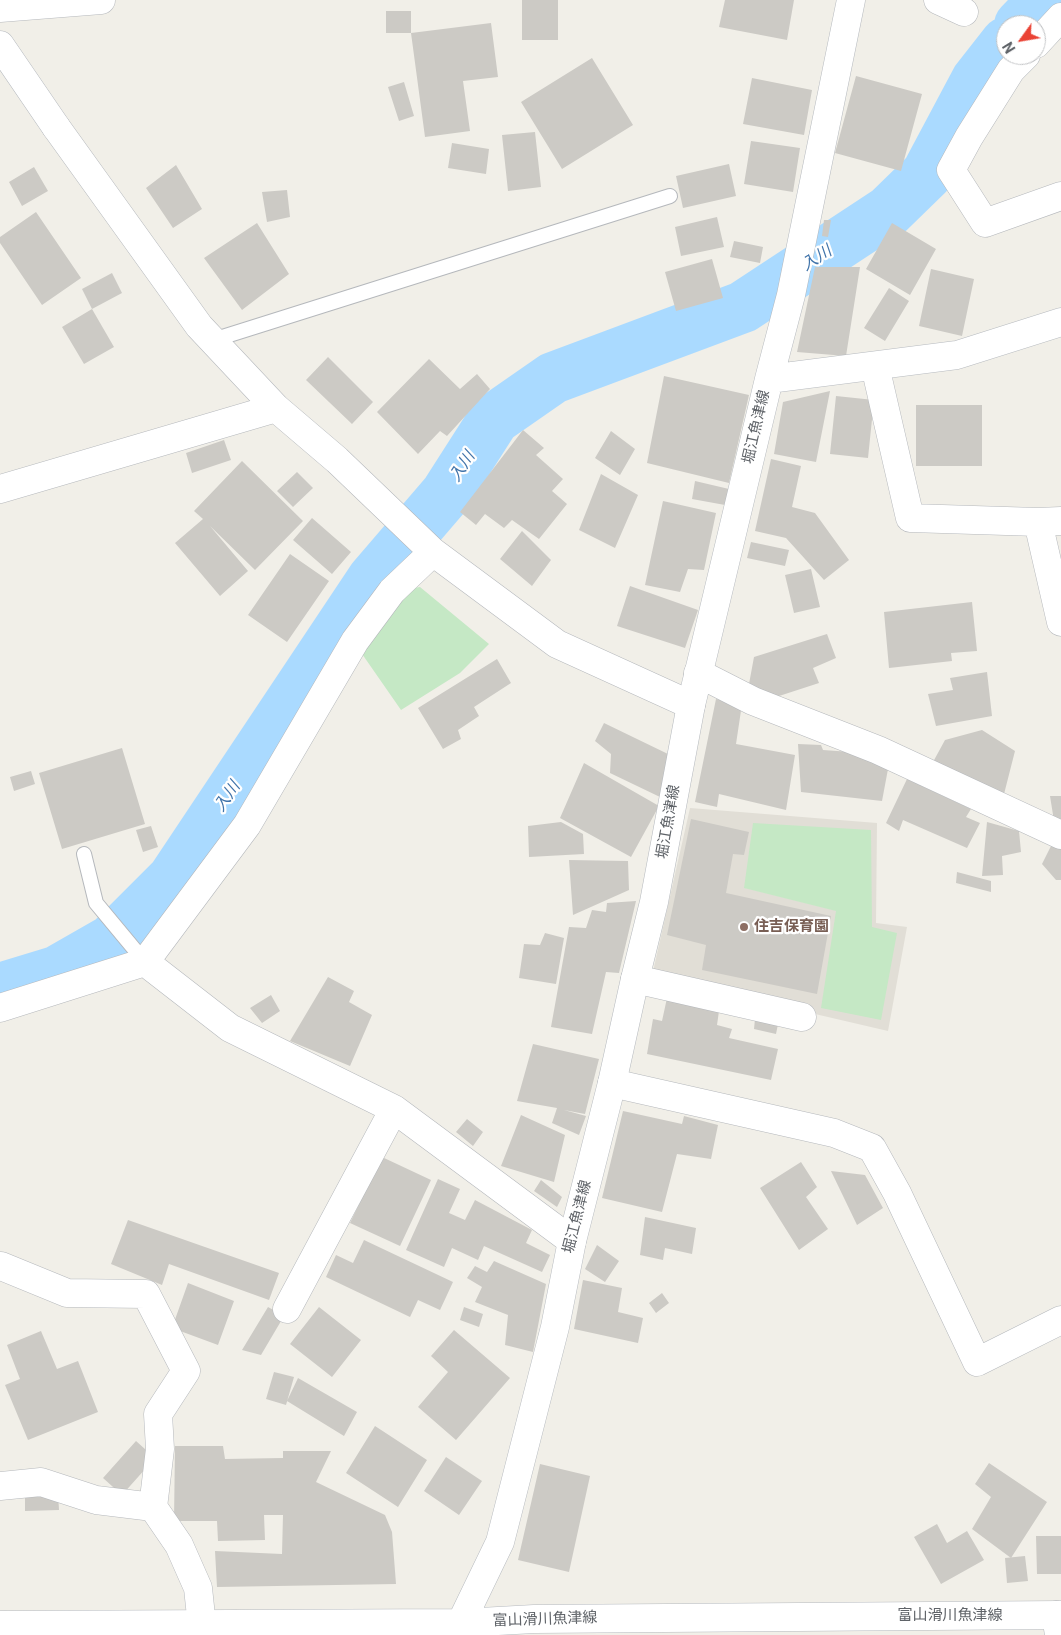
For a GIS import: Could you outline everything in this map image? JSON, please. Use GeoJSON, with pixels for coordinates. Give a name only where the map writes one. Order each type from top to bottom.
{"type":"FeatureCollection","features":[{"type":"Feature","properties":{"kind":"street"},"geometry":{"type":"LineString","coordinates":[[0,8],[101,0]]}},
{"type":"Feature","properties":{"kind":"street","name":"堀江魚津線"},"geometry":{"type":"LineString","coordinates":[[458,1629],[500,1542],[555,1327],[572,1241],[612,1083],[654,902],[698,673],[768,379],[791,295],[851,0]]}},
{"type":"Feature","properties":{"kind":"street"},"geometry":{"type":"LineString","coordinates":[[938,0],[964,12]]}},
{"type":"Feature","properties":{"kind":"street"},"geometry":{"type":"LineString","coordinates":[[1046,33],[1061,17]]}},
{"type":"Feature","properties":{"kind":"street"},"geometry":{"type":"LineString","coordinates":[[0,45],[56,127],[199,326],[276,408],[337,460],[433,552],[557,644],[691,705]]}},
{"type":"Feature","properties":{"kind":"street"},"geometry":{"type":"LineString","coordinates":[[1018,65],[1006,79],[968,137],[951,170],[984,223],[1061,196]]}},
{"type":"Feature","properties":{"kind":"street"},"geometry":{"type":"LineString","coordinates":[[768,379],[957,355],[1061,322]]}},
{"type":"Feature","properties":{"kind":"street"},"geometry":{"type":"LineString","coordinates":[[875,366],[910,518],[1050,522],[1061,622]]}},
{"type":"Feature","properties":{"kind":"street"},"geometry":{"type":"LineString","coordinates":[[0,489],[276,408]]}},
{"type":"Feature","properties":{"kind":"street"},"geometry":{"type":"LineString","coordinates":[[0,1008],[146,962],[247,825],[354,641],[392,591],[433,552]]}},
{"type":"Feature","properties":{"kind":"street"},"geometry":{"type":"LineString","coordinates":[[698,673],[753,701],[878,750],[1061,835]]}},
{"type":"Feature","properties":{"kind":"street"},"geometry":{"type":"LineString","coordinates":[[146,962],[230,1028],[394,1109],[572,1241]]}},
{"type":"Feature","properties":{"kind":"street"},"geometry":{"type":"LineString","coordinates":[[635,978],[802,1017]]}},
{"type":"Feature","properties":{"kind":"street"},"geometry":{"type":"LineString","coordinates":[[612,1083],[834,1133],[872,1148],[897,1193],[977,1362],[1061,1320]]}},
{"type":"Feature","properties":{"kind":"street"},"geometry":{"type":"LineString","coordinates":[[287,1309],[394,1109]]}},
{"type":"Feature","properties":{"kind":"street"},"geometry":{"type":"LineString","coordinates":[[1,1266],[67,1293],[146,1294],[186,1371],[158,1414],[160,1449],[153,1507],[180,1545],[198,1588],[202,1630]]}},
{"type":"Feature","properties":{"kind":"street"},"geometry":{"type":"LineString","coordinates":[[0,1486],[41,1482],[96,1500],[153,1507]]}},
{"type":"Feature","properties":{"kind":"street","name":"富山滑川魚津線"},"geometry":{"type":"LineString","coordinates":[[0,1625],[202,1630],[458,1629],[534,1619],[1059,1622]]}},
{"type":"Feature","properties":{"kind":"lane"},"geometry":{"type":"LineString","coordinates":[[213,340],[670,196]]}},
{"type":"Feature","properties":{"kind":"lane"},"geometry":{"type":"LineString","coordinates":[[84,854],[96,903],[146,962]]}},
{"type":"Feature","properties":{"kind":"shaded area"},"geometry":{"type":"Polygon","coordinates":[[[690,808],[877,823],[876,923],[907,927],[888,1031],[652,976],[690,808]]]}},
{"type":"Feature","properties":{"kind":"green space"},"geometry":{"type":"Polygon","coordinates":[[[420,587],[489,644],[460,673],[401,710],[360,651],[407,589],[420,587]]]}},
{"type":"Feature","properties":{"kind":"green space"},"geometry":{"type":"Polygon","coordinates":[[[753,823],[871,830],[872,927],[897,933],[881,1020],[821,1008],[836,911],[744,888],[753,823]]]}},
{"type":"Feature","properties":{"kind":"building"},"geometry":{"type":"Polygon","coordinates":[[[522,0],[558,0],[558,40],[522,40],[522,0]]]}},
{"type":"Feature","properties":{"kind":"building"},"geometry":{"type":"Polygon","coordinates":[[[725,0],[794,0],[787,40],[719,27],[725,0]]]}},
{"type":"Feature","properties":{"kind":"building"},"geometry":{"type":"Polygon","coordinates":[[[386,11],[411,11],[411,33],[386,33],[386,11]]]}},
{"type":"Feature","properties":{"kind":"building"},"geometry":{"type":"Polygon","coordinates":[[[491,23],[498,77],[463,81],[470,131],[425,137],[411,33],[491,23]]]}},
{"type":"Feature","properties":{"kind":"building"},"geometry":{"type":"Polygon","coordinates":[[[592,58],[633,125],[562,169],[521,102],[592,58]]]}},
{"type":"Feature","properties":{"kind":"building"},"geometry":{"type":"Polygon","coordinates":[[[856,76],[922,94],[901,171],[835,153],[856,76]]]}},
{"type":"Feature","properties":{"kind":"building"},"geometry":{"type":"Polygon","coordinates":[[[752,78],[812,90],[804,135],[743,124],[752,78]]]}},
{"type":"Feature","properties":{"kind":"building"},"geometry":{"type":"Polygon","coordinates":[[[404,82],[414,116],[399,121],[388,87],[404,82]]]}},
{"type":"Feature","properties":{"kind":"building"},"geometry":{"type":"Polygon","coordinates":[[[535,132],[541,187],[508,191],[502,135],[535,132]]]}},
{"type":"Feature","properties":{"kind":"building"},"geometry":{"type":"Polygon","coordinates":[[[751,141],[800,148],[793,192],[744,184],[751,141]]]}},
{"type":"Feature","properties":{"kind":"building"},"geometry":{"type":"Polygon","coordinates":[[[452,143],[489,149],[486,174],[448,168],[452,143]]]}},
{"type":"Feature","properties":{"kind":"building"},"geometry":{"type":"Polygon","coordinates":[[[729,164],[736,196],[683,208],[676,176],[729,164]]]}},
{"type":"Feature","properties":{"kind":"building"},"geometry":{"type":"Polygon","coordinates":[[[176,165],[202,209],[173,228],[146,188],[176,165]]]}},
{"type":"Feature","properties":{"kind":"building"},"geometry":{"type":"Polygon","coordinates":[[[34,167],[48,191],[22,206],[9,182],[34,167]]]}},
{"type":"Feature","properties":{"kind":"building"},"geometry":{"type":"Polygon","coordinates":[[[287,190],[290,217],[267,222],[262,192],[287,190]]]}},
{"type":"Feature","properties":{"kind":"building"},"geometry":{"type":"Polygon","coordinates":[[[36,212],[81,278],[42,305],[0,243],[0,237],[36,212]]]}},
{"type":"Feature","properties":{"kind":"building"},"geometry":{"type":"Polygon","coordinates":[[[717,217],[724,247],[681,256],[675,227],[717,217]]]}},
{"type":"Feature","properties":{"kind":"building"},"geometry":{"type":"Polygon","coordinates":[[[824,220],[831,220],[828,237],[822,236],[824,220]]]}},
{"type":"Feature","properties":{"kind":"building"},"geometry":{"type":"Polygon","coordinates":[[[257,223],[289,274],[242,310],[204,258],[257,223]]]}},
{"type":"Feature","properties":{"kind":"building"},"geometry":{"type":"Polygon","coordinates":[[[892,223],[936,249],[910,295],[866,269],[892,223]]]}},
{"type":"Feature","properties":{"kind":"building"},"geometry":{"type":"Polygon","coordinates":[[[734,241],[763,247],[760,263],[730,257],[734,241]]]}},
{"type":"Feature","properties":{"kind":"building"},"geometry":{"type":"Polygon","coordinates":[[[712,259],[723,298],[676,311],[665,272],[712,259]]]}},
{"type":"Feature","properties":{"kind":"building"},"geometry":{"type":"Polygon","coordinates":[[[815,267],[860,267],[846,356],[797,352],[815,267]]]}},
{"type":"Feature","properties":{"kind":"building"},"geometry":{"type":"Polygon","coordinates":[[[931,269],[974,279],[962,336],[919,326],[931,269]]]}},
{"type":"Feature","properties":{"kind":"building"},"geometry":{"type":"Polygon","coordinates":[[[112,273],[122,293],[92,309],[82,289],[112,273]]]}},
{"type":"Feature","properties":{"kind":"building"},"geometry":{"type":"Polygon","coordinates":[[[889,288],[909,301],[885,341],[864,328],[889,288]]]}},
{"type":"Feature","properties":{"kind":"building"},"geometry":{"type":"Polygon","coordinates":[[[92,309],[114,347],[84,364],[62,327],[92,309]]]}},
{"type":"Feature","properties":{"kind":"building"},"geometry":{"type":"Polygon","coordinates":[[[328,357],[373,402],[352,424],[306,380],[328,357]]]}},
{"type":"Feature","properties":{"kind":"building"},"geometry":{"type":"Polygon","coordinates":[[[429,359],[460,389],[477,374],[490,389],[447,436],[440,431],[418,454],[377,412],[429,359]]]}},
{"type":"Feature","properties":{"kind":"building"},"geometry":{"type":"Polygon","coordinates":[[[664,376],[749,395],[729,483],[647,463],[664,376]]]}},
{"type":"Feature","properties":{"kind":"building"},"geometry":{"type":"Polygon","coordinates":[[[830,391],[816,462],[774,454],[783,402],[830,391]]]}},
{"type":"Feature","properties":{"kind":"building"},"geometry":{"type":"Polygon","coordinates":[[[836,396],[874,400],[868,458],[830,454],[836,396]]]}},
{"type":"Feature","properties":{"kind":"building"},"geometry":{"type":"Polygon","coordinates":[[[916,405],[982,405],[982,466],[916,466],[916,405]]]}},
{"type":"Feature","properties":{"kind":"building"},"geometry":{"type":"Polygon","coordinates":[[[523,430],[544,448],[536,455],[563,479],[552,491],[567,504],[539,539],[512,520],[504,528],[485,514],[476,525],[460,512],[523,430]]]}},
{"type":"Feature","properties":{"kind":"building"},"geometry":{"type":"Polygon","coordinates":[[[611,431],[635,449],[620,475],[595,458],[611,431]]]}},
{"type":"Feature","properties":{"kind":"building"},"geometry":{"type":"Polygon","coordinates":[[[224,440],[231,460],[192,473],[186,453],[224,440]]]}},
{"type":"Feature","properties":{"kind":"building"},"geometry":{"type":"Polygon","coordinates":[[[771,459],[801,466],[792,507],[815,513],[849,560],[824,580],[786,538],[755,531],[771,459]]]}},
{"type":"Feature","properties":{"kind":"building"},"geometry":{"type":"Polygon","coordinates":[[[242,461],[303,521],[255,570],[210,526],[248,571],[220,596],[175,543],[203,519],[194,511],[242,461]]]}},
{"type":"Feature","properties":{"kind":"building"},"geometry":{"type":"Polygon","coordinates":[[[297,472],[313,488],[293,507],[277,491],[297,472]]]}},
{"type":"Feature","properties":{"kind":"building"},"geometry":{"type":"Polygon","coordinates":[[[601,474],[638,495],[615,548],[579,530],[601,474]]]}},
{"type":"Feature","properties":{"kind":"building"},"geometry":{"type":"Polygon","coordinates":[[[695,481],[729,489],[725,505],[692,499],[695,481]]]}},
{"type":"Feature","properties":{"kind":"building"},"geometry":{"type":"Polygon","coordinates":[[[663,501],[716,513],[704,570],[688,569],[680,592],[645,585],[663,501]]]}},
{"type":"Feature","properties":{"kind":"building"},"geometry":{"type":"Polygon","coordinates":[[[312,518],[351,552],[332,574],[293,540],[312,518]]]}},
{"type":"Feature","properties":{"kind":"building"},"geometry":{"type":"Polygon","coordinates":[[[522,531],[551,560],[532,586],[500,559],[522,531]]]}},
{"type":"Feature","properties":{"kind":"building"},"geometry":{"type":"Polygon","coordinates":[[[751,542],[789,550],[785,566],[747,558],[751,542]]]}},
{"type":"Feature","properties":{"kind":"building"},"geometry":{"type":"Polygon","coordinates":[[[290,554],[329,581],[287,642],[248,615],[290,554]]]}},
{"type":"Feature","properties":{"kind":"building"},"geometry":{"type":"Polygon","coordinates":[[[811,569],[820,607],[794,613],[785,575],[811,569]]]}},
{"type":"Feature","properties":{"kind":"building"},"geometry":{"type":"Polygon","coordinates":[[[630,586],[698,610],[685,648],[617,626],[630,586]]]}},
{"type":"Feature","properties":{"kind":"building"},"geometry":{"type":"Polygon","coordinates":[[[972,602],[977,651],[951,653],[952,661],[889,668],[884,612],[972,602]]]}},
{"type":"Feature","properties":{"kind":"building"},"geometry":{"type":"Polygon","coordinates":[[[827,634],[836,658],[813,668],[819,683],[776,697],[749,684],[754,657],[827,634]]]}},
{"type":"Feature","properties":{"kind":"building"},"geometry":{"type":"Polygon","coordinates":[[[497,659],[511,683],[474,707],[479,716],[458,730],[461,739],[443,749],[418,708],[497,659]]]}},
{"type":"Feature","properties":{"kind":"building"},"geometry":{"type":"Polygon","coordinates":[[[987,672],[992,716],[936,726],[928,694],[953,690],[950,678],[987,672]]]}},
{"type":"Feature","properties":{"kind":"building"},"geometry":{"type":"Polygon","coordinates":[[[716,699],[742,704],[736,744],[795,755],[786,810],[719,794],[717,807],[695,802],[716,699]]]}},
{"type":"Feature","properties":{"kind":"building"},"geometry":{"type":"Polygon","coordinates":[[[604,723],[668,754],[660,797],[610,773],[611,754],[595,741],[604,723]]]}},
{"type":"Feature","properties":{"kind":"building"},"geometry":{"type":"Polygon","coordinates":[[[982,730],[1015,751],[1003,798],[933,762],[945,740],[982,730]]]}},
{"type":"Feature","properties":{"kind":"building"},"geometry":{"type":"Polygon","coordinates":[[[798,744],[821,745],[823,750],[851,752],[888,769],[882,801],[801,792],[798,744]]]}},
{"type":"Feature","properties":{"kind":"building"},"geometry":{"type":"Polygon","coordinates":[[[122,748],[145,824],[62,849],[39,773],[122,748]]]}},
{"type":"Feature","properties":{"kind":"building"},"geometry":{"type":"Polygon","coordinates":[[[584,763],[659,806],[631,857],[560,818],[584,763]]]}},
{"type":"Feature","properties":{"kind":"building"},"geometry":{"type":"Polygon","coordinates":[[[31,771],[35,784],[14,791],[10,777],[31,771]]]}},
{"type":"Feature","properties":{"kind":"building"},"geometry":{"type":"Polygon","coordinates":[[[907,779],[971,809],[966,817],[980,823],[967,848],[903,820],[899,831],[886,823],[907,779]]]}},
{"type":"Feature","properties":{"kind":"building"},"geometry":{"type":"Polygon","coordinates":[[[1050,796],[1061,796],[1061,820],[1054,821],[1050,796]]]}},
{"type":"Feature","properties":{"kind":"building"},"geometry":{"type":"Polygon","coordinates":[[[691,819],[749,832],[744,855],[733,854],[726,893],[831,916],[817,994],[702,970],[706,945],[667,935],[691,819]]]}},
{"type":"Feature","properties":{"kind":"building"},"geometry":{"type":"Polygon","coordinates":[[[561,822],[583,834],[584,854],[529,857],[528,826],[561,822]]]}},
{"type":"Feature","properties":{"kind":"building"},"geometry":{"type":"Polygon","coordinates":[[[987,822],[1019,831],[1021,852],[1002,856],[1003,875],[982,876],[987,822]]]}},
{"type":"Feature","properties":{"kind":"building"},"geometry":{"type":"Polygon","coordinates":[[[151,826],[158,847],[143,852],[136,830],[151,826]]]}},
{"type":"Feature","properties":{"kind":"building"},"geometry":{"type":"Polygon","coordinates":[[[1052,844],[1061,848],[1061,880],[1056,880],[1042,864],[1052,844]]]}},
{"type":"Feature","properties":{"kind":"building"},"geometry":{"type":"Polygon","coordinates":[[[569,860],[628,861],[629,890],[573,915],[569,860]]]}},
{"type":"Feature","properties":{"kind":"building"},"geometry":{"type":"Polygon","coordinates":[[[957,872],[991,881],[991,892],[956,883],[957,872]]]}},
{"type":"Feature","properties":{"kind":"building"},"geometry":{"type":"Polygon","coordinates":[[[636,901],[619,973],[606,972],[592,1034],[551,1027],[569,927],[586,928],[592,910],[606,912],[607,903],[636,901]]]}},
{"type":"Feature","properties":{"kind":"building"},"geometry":{"type":"Polygon","coordinates":[[[545,933],[564,938],[556,984],[519,978],[524,944],[540,945],[545,933]]]}},
{"type":"Feature","properties":{"kind":"building"},"geometry":{"type":"Polygon","coordinates":[[[328,977],[354,991],[349,1002],[372,1015],[350,1066],[290,1041],[328,977]]]}},
{"type":"Feature","properties":{"kind":"building"},"geometry":{"type":"Polygon","coordinates":[[[271,995],[280,1011],[262,1023],[250,1008],[271,995]]]}},
{"type":"Feature","properties":{"kind":"building"},"geometry":{"type":"Polygon","coordinates":[[[667,998],[719,1011],[717,1025],[732,1029],[729,1038],[778,1049],[771,1080],[647,1054],[653,1019],[662,1021],[667,998]]]}},
{"type":"Feature","properties":{"kind":"building"},"geometry":{"type":"Polygon","coordinates":[[[755,1019],[778,1024],[776,1034],[754,1029],[755,1019]]]}},
{"type":"Feature","properties":{"kind":"building"},"geometry":{"type":"Polygon","coordinates":[[[533,1044],[599,1059],[585,1114],[564,1110],[586,1116],[579,1135],[552,1123],[557,1108],[517,1101],[533,1044]]]}},
{"type":"Feature","properties":{"kind":"building"},"geometry":{"type":"Polygon","coordinates":[[[623,1111],[682,1124],[684,1116],[718,1125],[711,1159],[677,1154],[662,1212],[602,1198],[623,1111]]]}},
{"type":"Feature","properties":{"kind":"building"},"geometry":{"type":"Polygon","coordinates":[[[521,1115],[565,1135],[554,1182],[501,1166],[521,1115]]]}},
{"type":"Feature","properties":{"kind":"building"},"geometry":{"type":"Polygon","coordinates":[[[467,1119],[483,1132],[473,1146],[456,1132],[467,1119]]]}},
{"type":"Feature","properties":{"kind":"building"},"geometry":{"type":"Polygon","coordinates":[[[382,1157],[431,1180],[400,1246],[350,1223],[382,1157]]]}},
{"type":"Feature","properties":{"kind":"building"},"geometry":{"type":"Polygon","coordinates":[[[801,1162],[817,1187],[806,1197],[828,1229],[799,1250],[760,1188],[801,1162]]]}},
{"type":"Feature","properties":{"kind":"building"},"geometry":{"type":"Polygon","coordinates":[[[831,1171],[865,1175],[883,1208],[857,1225],[831,1171]]]}},
{"type":"Feature","properties":{"kind":"building"},"geometry":{"type":"Polygon","coordinates":[[[438,1179],[460,1189],[449,1213],[465,1220],[475,1200],[532,1230],[526,1243],[550,1255],[542,1272],[484,1246],[478,1260],[452,1248],[444,1267],[406,1250],[438,1179]]]}},
{"type":"Feature","properties":{"kind":"building"},"geometry":{"type":"Polygon","coordinates":[[[541,1180],[562,1197],[557,1207],[534,1191],[541,1180]]]}},
{"type":"Feature","properties":{"kind":"building"},"geometry":{"type":"Polygon","coordinates":[[[645,1217],[696,1228],[692,1254],[665,1248],[663,1260],[640,1255],[645,1217]]]}},
{"type":"Feature","properties":{"kind":"building"},"geometry":{"type":"Polygon","coordinates":[[[128,1220],[279,1273],[269,1300],[169,1264],[162,1285],[111,1264],[128,1220]]]}},
{"type":"Feature","properties":{"kind":"building"},"geometry":{"type":"Polygon","coordinates":[[[364,1240],[453,1282],[440,1310],[418,1300],[410,1317],[326,1277],[336,1255],[353,1263],[364,1240]]]}},
{"type":"Feature","properties":{"kind":"building"},"geometry":{"type":"Polygon","coordinates":[[[597,1245],[619,1261],[605,1282],[585,1269],[597,1245]]]}},
{"type":"Feature","properties":{"kind":"building"},"geometry":{"type":"Polygon","coordinates":[[[494,1261],[546,1284],[533,1352],[505,1345],[508,1315],[475,1302],[482,1287],[467,1278],[475,1266],[487,1272],[494,1261]]]}},
{"type":"Feature","properties":{"kind":"building"},"geometry":{"type":"Polygon","coordinates":[[[583,1280],[622,1288],[618,1312],[643,1318],[638,1343],[574,1329],[583,1280]]]}},
{"type":"Feature","properties":{"kind":"building"},"geometry":{"type":"Polygon","coordinates":[[[188,1283],[234,1301],[218,1345],[172,1328],[188,1283]]]}},
{"type":"Feature","properties":{"kind":"building"},"geometry":{"type":"Polygon","coordinates":[[[662,1293],[669,1303],[656,1313],[649,1303],[662,1293]]]}},
{"type":"Feature","properties":{"kind":"building"},"geometry":{"type":"Polygon","coordinates":[[[268,1307],[284,1316],[261,1355],[242,1350],[268,1307]]]}},
{"type":"Feature","properties":{"kind":"building"},"geometry":{"type":"Polygon","coordinates":[[[319,1307],[361,1340],[332,1377],[290,1344],[319,1307]]]}},
{"type":"Feature","properties":{"kind":"building"},"geometry":{"type":"Polygon","coordinates":[[[464,1307],[483,1314],[479,1327],[460,1320],[464,1307]]]}},
{"type":"Feature","properties":{"kind":"building"},"geometry":{"type":"Polygon","coordinates":[[[454,1330],[510,1378],[456,1440],[418,1407],[448,1372],[431,1356],[454,1330]]]}},
{"type":"Feature","properties":{"kind":"building"},"geometry":{"type":"Polygon","coordinates":[[[41,1331],[57,1369],[78,1361],[98,1412],[28,1440],[5,1385],[20,1379],[7,1345],[41,1331]]]}},
{"type":"Feature","properties":{"kind":"building"},"geometry":{"type":"Polygon","coordinates":[[[274,1372],[294,1377],[286,1405],[266,1399],[274,1372]]]}},
{"type":"Feature","properties":{"kind":"building"},"geometry":{"type":"Polygon","coordinates":[[[298,1378],[357,1412],[344,1436],[287,1401],[298,1378]]]}},
{"type":"Feature","properties":{"kind":"building"},"geometry":{"type":"Polygon","coordinates":[[[375,1426],[427,1460],[398,1507],[346,1473],[375,1426]]]}},
{"type":"Feature","properties":{"kind":"building"},"geometry":{"type":"Polygon","coordinates":[[[136,1441],[155,1458],[122,1495],[103,1478],[136,1441]]]}},
{"type":"Feature","properties":{"kind":"building"},"geometry":{"type":"Polygon","coordinates":[[[175,1446],[223,1446],[225,1459],[283,1458],[283,1451],[331,1451],[316,1482],[385,1515],[392,1532],[396,1584],[217,1587],[215,1551],[282,1554],[283,1515],[264,1515],[265,1540],[218,1541],[217,1521],[174,1521],[175,1446]]]}},
{"type":"Feature","properties":{"kind":"building"},"geometry":{"type":"Polygon","coordinates":[[[446,1457],[482,1481],[459,1515],[424,1491],[446,1457]]]}},
{"type":"Feature","properties":{"kind":"building"},"geometry":{"type":"Polygon","coordinates":[[[989,1463],[1047,1502],[1011,1558],[972,1529],[991,1497],[975,1484],[989,1463]]]}},
{"type":"Feature","properties":{"kind":"building"},"geometry":{"type":"Polygon","coordinates":[[[540,1464],[590,1476],[569,1572],[518,1560],[540,1464]]]}},
{"type":"Feature","properties":{"kind":"building"},"geometry":{"type":"Polygon","coordinates":[[[58,1493],[59,1510],[25,1511],[25,1494],[58,1493]]]}},
{"type":"Feature","properties":{"kind":"building"},"geometry":{"type":"Polygon","coordinates":[[[937,1524],[947,1543],[967,1531],[984,1560],[941,1584],[914,1537],[937,1524]]]}},
{"type":"Feature","properties":{"kind":"building"},"geometry":{"type":"Polygon","coordinates":[[[1036,1536],[1061,1536],[1061,1574],[1037,1574],[1036,1536]]]}},
{"type":"Feature","properties":{"kind":"building"},"geometry":{"type":"Polygon","coordinates":[[[1025,1556],[1028,1581],[1007,1583],[1005,1558],[1025,1556]]]}},
{"type":"Feature","properties":{"kind":"waterway","name":"入川"},"geometry":{"type":"LineString","coordinates":[[1030,15],[1044,0]]}},
{"type":"Feature","properties":{"kind":"waterway","name":"入川"},"geometry":{"type":"LineString","coordinates":[[0,989],[56,972],[112,940],[173,879],[373,579],[446,494],[494,419],[553,378],[743,307],[889,211],[927,174],[977,80],[996,56]]}},
{"type":"Feature","properties":{"kind":"place","name":"住吉保育園"},"geometry":{"type":"Point","coordinates":[744,927]}}]}
